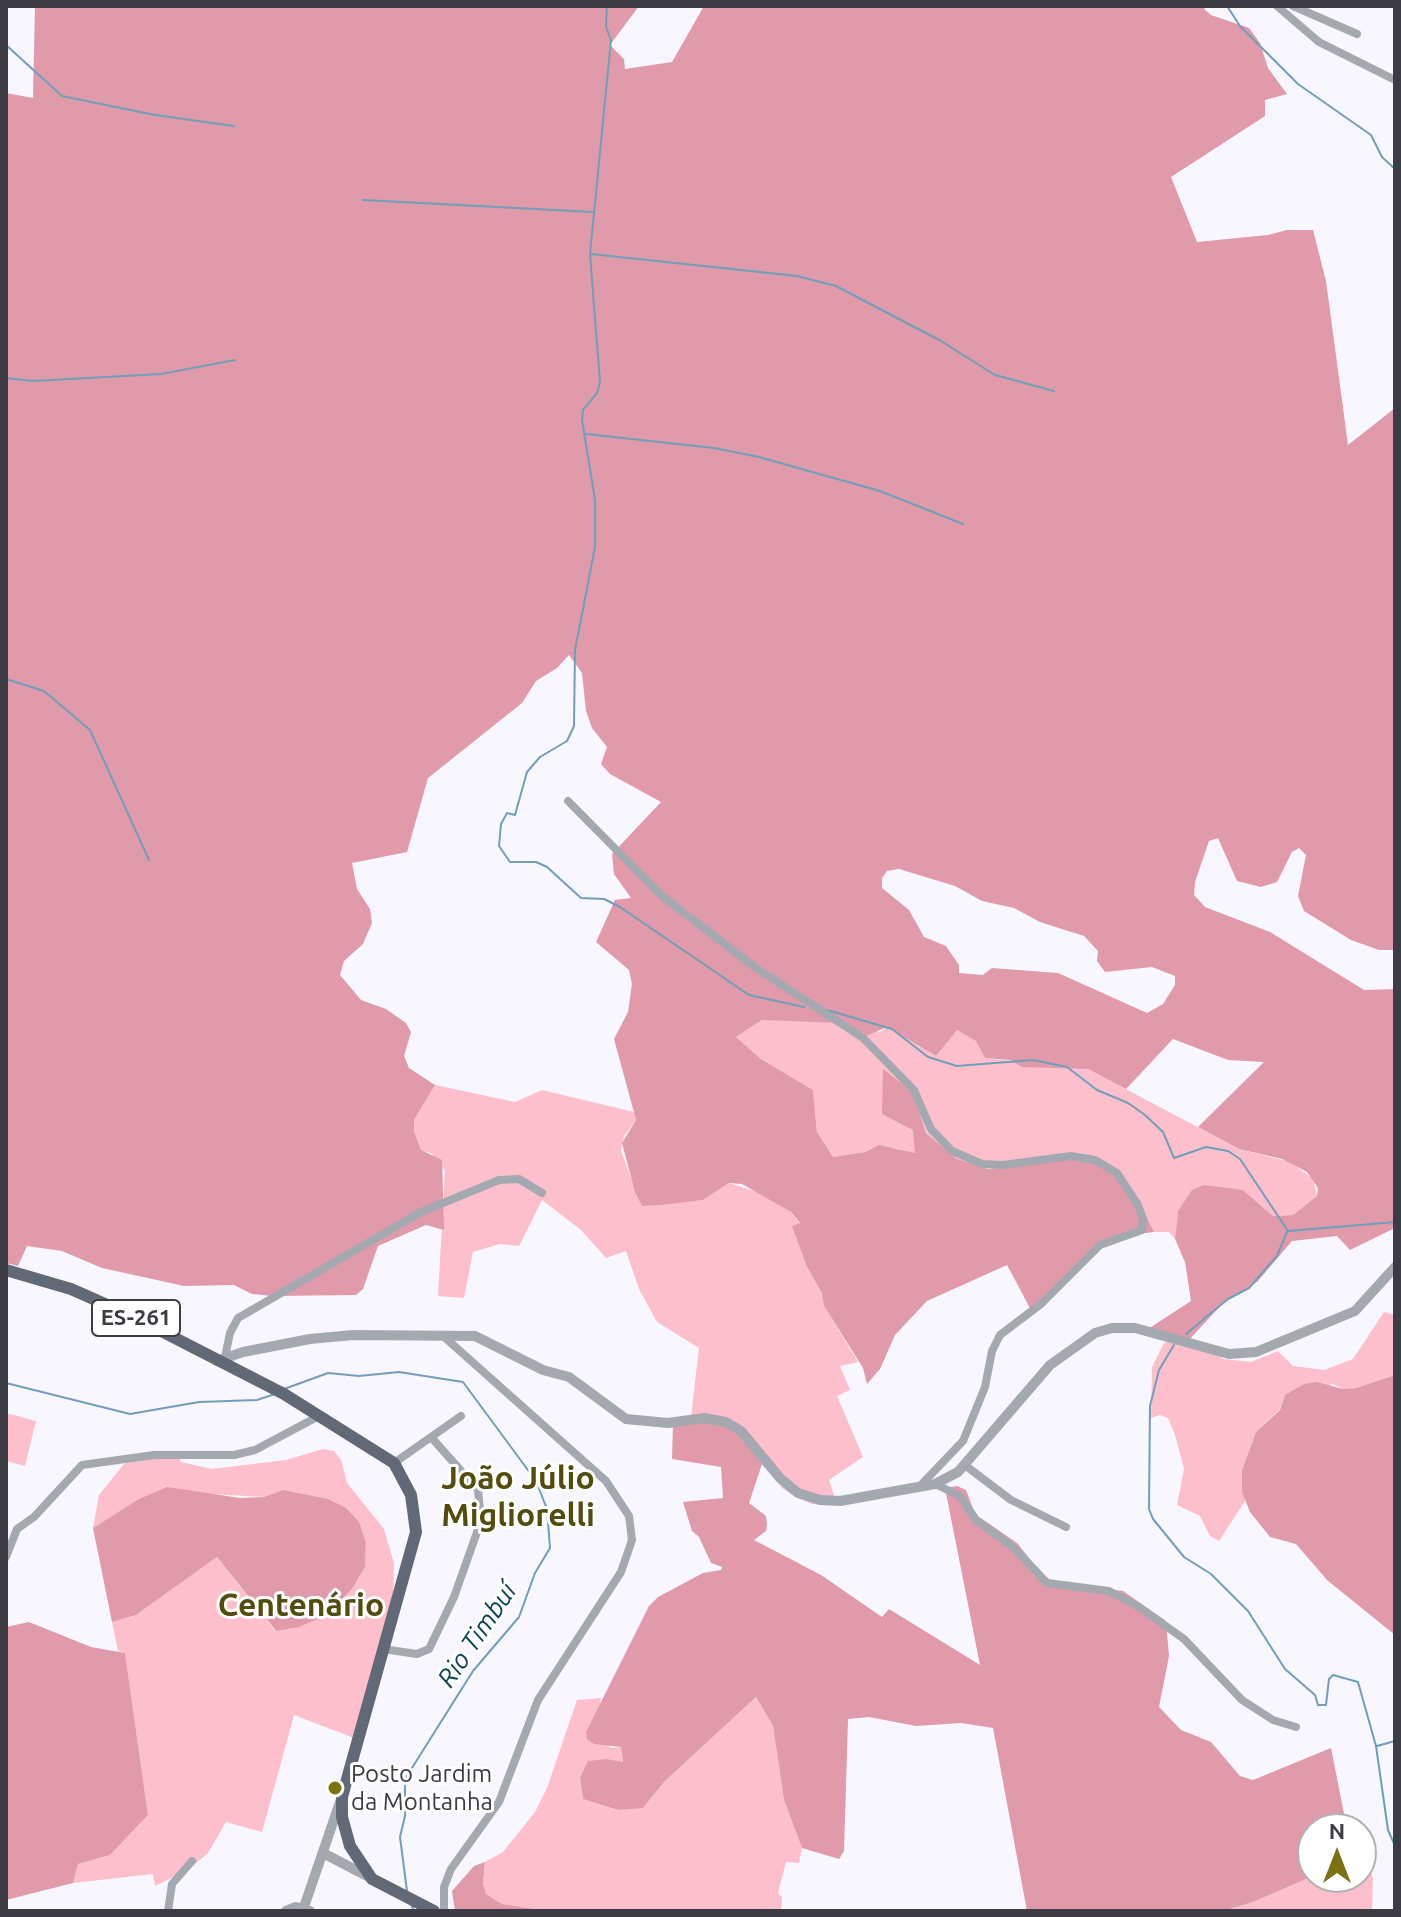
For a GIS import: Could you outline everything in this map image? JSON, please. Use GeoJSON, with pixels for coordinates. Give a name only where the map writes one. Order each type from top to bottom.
{"type":"FeatureCollection","features":[{"type":"Feature","properties":{"kind":"main road","name":"ES-261"},"geometry":{"type":"LineString","coordinates":[[6,1270],[83,1295],[221,1359],[284,1394],[394,1463]]}},
{"type":"Feature","properties":{"kind":"main road"},"geometry":{"type":"LineString","coordinates":[[394,1463],[411,1495],[416,1532],[342,1797],[344,1830],[372,1879],[434,1911]]}},
{"type":"Feature","properties":{"kind":"street"},"geometry":{"type":"LineString","coordinates":[[1277,6],[1319,42],[1395,80]]}},
{"type":"Feature","properties":{"kind":"street"},"geometry":{"type":"LineString","coordinates":[[1293,6],[1357,34]]}},
{"type":"Feature","properties":{"kind":"street"},"geometry":{"type":"LineString","coordinates":[[568,801],[662,896],[756,968],[841,1022],[876,1050],[914,1090],[931,1129],[952,1151],[982,1164],[1003,1165],[1071,1156],[1095,1160],[1117,1173],[1142,1212],[1142,1230],[1100,1245],[1041,1304],[1000,1335],[992,1351],[985,1387],[963,1441],[919,1487]]}},
{"type":"Feature","properties":{"kind":"street"},"geometry":{"type":"LineString","coordinates":[[221,1359],[238,1318],[421,1212],[499,1180],[519,1179],[542,1193]]}},
{"type":"Feature","properties":{"kind":"street"},"geometry":{"type":"LineString","coordinates":[[221,1359],[310,1339],[442,1334],[475,1336],[537,1368],[569,1377],[626,1419],[668,1423],[704,1418],[726,1422],[741,1431],[789,1486],[807,1497],[830,1501],[857,1500],[935,1484],[966,1466],[1050,1365],[1095,1333],[1112,1328],[1146,1329],[1215,1351],[1244,1354],[1319,1328],[1355,1311],[1395,1267]]}},
{"type":"Feature","properties":{"kind":"street"},"geometry":{"type":"LineString","coordinates":[[442,1334],[606,1481],[629,1516],[632,1540],[621,1572],[538,1700],[499,1802],[451,1869],[444,1887],[444,1911]]}},
{"type":"Feature","properties":{"kind":"street"},"geometry":{"type":"LineString","coordinates":[[6,1557],[17,1529],[34,1517],[77,1468],[154,1455],[234,1455],[255,1450],[319,1416]]}},
{"type":"Feature","properties":{"kind":"street"},"geometry":{"type":"LineString","coordinates":[[394,1463],[461,1416]]}},
{"type":"Feature","properties":{"kind":"street"},"geometry":{"type":"LineString","coordinates":[[383,1649],[417,1654],[429,1649],[454,1597],[481,1521],[478,1490],[431,1437]]}},
{"type":"Feature","properties":{"kind":"street"},"geometry":{"type":"LineString","coordinates":[[966,1466],[1011,1500],[1066,1527]]}},
{"type":"Feature","properties":{"kind":"street"},"geometry":{"type":"LineString","coordinates":[[935,1484],[960,1496],[976,1520],[1014,1548],[1043,1580],[1060,1587],[1109,1591],[1129,1601],[1184,1639],[1242,1700],[1273,1720],[1296,1727]]}},
{"type":"Feature","properties":{"kind":"street"},"geometry":{"type":"LineString","coordinates":[[286,1911],[307,1909],[342,1797]]}},
{"type":"Feature","properties":{"kind":"street"},"geometry":{"type":"LineString","coordinates":[[323,1853],[372,1879]]}},
{"type":"Feature","properties":{"kind":"street"},"geometry":{"type":"LineString","coordinates":[[168,1911],[172,1884],[192,1861]]}},
{"type":"Feature","properties":{"kind":"shaded area"},"geometry":{"type":"Polygon","coordinates":[[[35,6],[639,6],[610,45],[624,59],[625,69],[672,62],[704,6],[1207,6],[1204,9],[1211,15],[1249,28],[1260,43],[1268,68],[1287,94],[1265,100],[1265,116],[1171,177],[1197,242],[1268,235],[1287,230],[1313,230],[1326,281],[1348,445],[1395,408],[1395,950],[1379,950],[1351,940],[1304,911],[1298,896],[1306,855],[1299,848],[1292,852],[1277,882],[1261,887],[1237,881],[1218,838],[1209,841],[1195,882],[1194,895],[1205,907],[1270,932],[1364,990],[1395,989],[1395,1228],[1350,1250],[1337,1236],[1292,1241],[1257,1282],[1222,1304],[1189,1340],[1145,1331],[1191,1301],[1185,1262],[1175,1239],[1178,1211],[1192,1190],[1204,1185],[1243,1190],[1273,1216],[1293,1215],[1317,1196],[1318,1188],[1307,1172],[1282,1159],[1239,1149],[1198,1127],[1264,1062],[1228,1060],[1173,1039],[1126,1089],[1088,1069],[1022,1067],[1010,1060],[985,1058],[976,1041],[957,1030],[936,1056],[887,1027],[864,1037],[839,1023],[762,1020],[736,1037],[761,1059],[813,1090],[817,1132],[833,1157],[865,1152],[879,1145],[915,1153],[913,1130],[882,1114],[883,1069],[913,1092],[926,1133],[957,1159],[988,1169],[1058,1159],[1094,1161],[1122,1178],[1138,1198],[1154,1232],[1130,1235],[1105,1245],[1031,1310],[1007,1265],[927,1301],[895,1335],[880,1369],[867,1384],[863,1368],[824,1306],[822,1293],[807,1267],[792,1226],[800,1223],[791,1212],[742,1184],[729,1183],[703,1200],[661,1205],[642,1206],[635,1192],[622,1143],[636,1120],[614,1039],[628,1012],[632,984],[629,970],[596,942],[615,900],[631,898],[614,874],[612,854],[661,802],[610,774],[601,764],[607,747],[592,728],[586,711],[582,673],[569,655],[557,668],[536,681],[522,703],[428,778],[407,852],[352,863],[357,889],[370,909],[372,923],[363,944],[344,961],[340,975],[361,1000],[386,1009],[406,1023],[411,1032],[404,1056],[409,1068],[435,1085],[414,1120],[414,1131],[421,1150],[442,1160],[444,1230],[426,1225],[378,1246],[363,1289],[356,1295],[272,1296],[252,1294],[234,1285],[184,1286],[102,1268],[62,1251],[27,1246],[18,1266],[6,1263],[6,93],[33,98],[35,6]],[[899,869],[887,871],[882,878],[882,888],[909,910],[924,937],[946,946],[959,965],[959,973],[983,975],[992,968],[1058,973],[1147,1013],[1163,1004],[1175,985],[1175,976],[1152,967],[1105,972],[1097,961],[1098,951],[1084,936],[1040,922],[1014,908],[982,901],[955,886],[899,869]]]}},
{"type":"Feature","properties":{"kind":"shaded area"},"geometry":{"type":"Polygon","coordinates":[[[762,1020],[839,1023],[880,1032],[887,1027],[936,1056],[957,1029],[977,1041],[985,1058],[1088,1069],[1239,1149],[1290,1162],[1313,1179],[1317,1196],[1293,1215],[1273,1216],[1243,1190],[1178,1211],[1175,1239],[1169,1232],[1154,1232],[1138,1198],[1058,1159],[1007,1169],[972,1166],[957,1159],[926,1133],[913,1092],[916,1154],[896,1148],[872,1148],[833,1157],[817,1132],[813,1090],[761,1059],[736,1037],[762,1020]]]}},
{"type":"Feature","properties":{"kind":"shaded area"},"geometry":{"type":"Polygon","coordinates":[[[435,1085],[515,1102],[542,1090],[634,1112],[636,1120],[624,1136],[621,1151],[642,1206],[703,1200],[729,1183],[760,1193],[791,1212],[800,1224],[793,1226],[807,1267],[823,1294],[824,1306],[858,1362],[840,1366],[850,1390],[837,1396],[863,1457],[829,1480],[837,1505],[812,1504],[794,1496],[782,1488],[744,1440],[691,1417],[699,1348],[657,1322],[639,1289],[626,1251],[606,1258],[581,1230],[542,1200],[519,1246],[500,1244],[473,1252],[464,1298],[438,1296],[445,1171],[432,1154],[421,1150],[414,1131],[414,1120],[435,1085]]]}},
{"type":"Feature","properties":{"kind":"shaded area"},"geometry":{"type":"Polygon","coordinates":[[[1384,1312],[1395,1315],[1395,1375],[1356,1388],[1343,1389],[1333,1384],[1285,1395],[1280,1409],[1256,1432],[1242,1470],[1245,1501],[1219,1541],[1210,1536],[1200,1516],[1177,1505],[1184,1469],[1175,1435],[1168,1418],[1160,1415],[1151,1418],[1152,1367],[1163,1345],[1173,1334],[1224,1359],[1251,1362],[1278,1351],[1293,1366],[1324,1370],[1353,1359],[1384,1312]]]}},
{"type":"Feature","properties":{"kind":"shaded area"},"geometry":{"type":"Polygon","coordinates":[[[1395,1375],[1395,1635],[1327,1580],[1296,1544],[1270,1537],[1250,1512],[1242,1492],[1242,1470],[1256,1432],[1280,1410],[1285,1395],[1304,1384],[1317,1382],[1343,1389],[1356,1388],[1395,1375]]]}},
{"type":"Feature","properties":{"kind":"shaded area"},"geometry":{"type":"Polygon","coordinates":[[[6,1413],[36,1421],[25,1466],[6,1461],[6,1413]]]}},
{"type":"Feature","properties":{"kind":"shaded area"},"geometry":{"type":"Polygon","coordinates":[[[721,1421],[744,1440],[762,1464],[749,1503],[766,1516],[767,1525],[766,1531],[754,1540],[821,1575],[882,1617],[889,1609],[980,1665],[945,1488],[957,1486],[966,1490],[975,1514],[1017,1543],[1041,1573],[1053,1582],[1123,1591],[1166,1621],[1169,1656],[1159,1707],[1181,1730],[1211,1742],[1240,1776],[1253,1780],[1331,1748],[1344,1813],[1297,1813],[1297,1883],[1253,1902],[1226,1910],[1027,1911],[993,1728],[961,1723],[916,1726],[869,1717],[848,1719],[844,1851],[839,1859],[802,1848],[784,1800],[773,1726],[756,1697],[665,1781],[643,1808],[618,1810],[583,1799],[580,1778],[588,1761],[606,1759],[623,1762],[621,1747],[594,1744],[587,1739],[586,1732],[649,1606],[658,1597],[703,1573],[721,1570],[722,1567],[711,1563],[699,1537],[692,1531],[683,1502],[723,1498],[721,1467],[672,1459],[673,1424],[721,1421]]]}},
{"type":"Feature","properties":{"kind":"shaded area"},"geometry":{"type":"Polygon","coordinates":[[[323,1449],[334,1451],[341,1460],[347,1483],[384,1529],[394,1563],[393,1608],[354,1738],[294,1715],[262,1832],[226,1822],[208,1853],[188,1870],[155,1886],[153,1874],[73,1883],[78,1864],[110,1855],[148,1815],[125,1653],[118,1651],[112,1622],[136,1615],[217,1557],[275,1631],[322,1617],[352,1589],[365,1567],[366,1543],[284,1490],[264,1497],[210,1494],[137,1500],[93,1528],[99,1495],[124,1464],[148,1456],[178,1453],[181,1462],[212,1469],[286,1460],[323,1449]]]}},
{"type":"Feature","properties":{"kind":"shaded area"},"geometry":{"type":"Polygon","coordinates":[[[167,1487],[240,1498],[264,1497],[283,1490],[328,1499],[346,1508],[359,1522],[366,1543],[365,1567],[352,1589],[337,1604],[322,1617],[299,1627],[276,1631],[217,1557],[136,1615],[112,1622],[93,1528],[137,1500],[167,1487]]]}},
{"type":"Feature","properties":{"kind":"shaded area"},"geometry":{"type":"Polygon","coordinates":[[[29,1622],[91,1647],[125,1653],[148,1815],[110,1855],[78,1864],[73,1883],[6,1900],[6,1627],[29,1622]]]}},
{"type":"Feature","properties":{"kind":"shaded area"},"geometry":{"type":"Polygon","coordinates":[[[756,1697],[773,1726],[784,1800],[802,1848],[799,1863],[786,1862],[778,1893],[782,1897],[781,1911],[548,1911],[502,1904],[486,1894],[483,1885],[485,1862],[503,1852],[535,1812],[547,1788],[577,1700],[601,1698],[598,1714],[589,1725],[611,1748],[621,1747],[623,1763],[580,1778],[583,1799],[618,1810],[644,1807],[665,1781],[756,1697]]]}},
{"type":"Feature","properties":{"kind":"shaded area"},"geometry":{"type":"Polygon","coordinates":[[[485,1862],[483,1884],[486,1894],[502,1904],[548,1911],[455,1911],[452,1891],[474,1866],[485,1862]]]}},
{"type":"Feature","properties":{"kind":"shaded area"},"geometry":{"type":"Polygon","coordinates":[[[1297,1883],[1297,1893],[1373,1893],[1372,1911],[1222,1911],[1253,1902],[1297,1883]]]}},
{"type":"Feature","properties":{"kind":"waterway"},"geometry":{"type":"LineString","coordinates":[[607,6],[606,27],[611,40],[590,254],[600,382],[597,393],[583,410],[582,420],[595,500],[595,547],[575,650],[574,726],[567,741],[540,757],[527,772],[515,815],[507,813],[501,824],[499,846],[510,862],[536,862],[547,867],[581,898],[604,899],[620,907],[749,995],[804,1007]]}},
{"type":"Feature","properties":{"kind":"waterway"},"geometry":{"type":"LineString","coordinates":[[1227,6],[1240,26],[1298,84],[1371,135],[1382,157],[1395,169]]}},
{"type":"Feature","properties":{"kind":"waterway"},"geometry":{"type":"LineString","coordinates":[[6,45],[62,96],[155,115],[234,126]]}},
{"type":"Feature","properties":{"kind":"waterway"},"geometry":{"type":"LineString","coordinates":[[363,200],[593,212]]}},
{"type":"Feature","properties":{"kind":"waterway"},"geometry":{"type":"LineString","coordinates":[[591,254],[797,276],[836,286],[941,341],[995,375],[1054,391]]}},
{"type":"Feature","properties":{"kind":"waterway"},"geometry":{"type":"LineString","coordinates":[[6,378],[33,381],[161,374],[235,360]]}},
{"type":"Feature","properties":{"kind":"waterway"},"geometry":{"type":"LineString","coordinates":[[586,434],[714,448],[759,457],[880,491],[963,524]]}},
{"type":"Feature","properties":{"kind":"waterway"},"geometry":{"type":"LineString","coordinates":[[6,679],[44,691],[90,730],[149,860]]}},
{"type":"Feature","properties":{"kind":"waterway"},"geometry":{"type":"LineString","coordinates":[[827,1010],[892,1029],[928,1057],[957,1066],[1033,1060],[1067,1067],[1097,1090],[1128,1103],[1145,1115],[1163,1132],[1174,1158],[1206,1147],[1228,1151],[1240,1159],[1288,1231]]}},
{"type":"Feature","properties":{"kind":"waterway"},"geometry":{"type":"LineString","coordinates":[[1289,1231],[1395,1222]]}},
{"type":"Feature","properties":{"kind":"waterway"},"geometry":{"type":"LineString","coordinates":[[1186,1334],[1228,1299],[1249,1288],[1277,1256],[1287,1232]]}},
{"type":"Feature","properties":{"kind":"waterway"},"geometry":{"type":"LineString","coordinates":[[1174,1345],[1159,1370],[1150,1406],[1149,1509],[1153,1519],[1184,1557],[1211,1574],[1248,1611],[1285,1669],[1315,1695],[1318,1705],[1326,1705],[1329,1679],[1333,1675],[1358,1682],[1376,1746],[1388,1830],[1395,1846]]}},
{"type":"Feature","properties":{"kind":"waterway","name":"Rio Timbuí"},"geometry":{"type":"LineString","coordinates":[[284,1389],[328,1373],[359,1376],[399,1372],[463,1382],[536,1481],[547,1509],[550,1548],[535,1573],[519,1617],[473,1671],[405,1779],[405,1816],[400,1837],[407,1891]]}},
{"type":"Feature","properties":{"kind":"waterway","name":"Rio Timbuí"},"geometry":{"type":"LineString","coordinates":[[6,1383],[130,1414],[199,1402],[257,1400],[275,1394]]}},
{"type":"Feature","properties":{"kind":"waterway"},"geometry":{"type":"LineString","coordinates":[[1377,1746],[1395,1741]]}},
{"type":"Feature","properties":{"kind":"waterway","name":"Rio Timbuí"},"geometry":{"type":"LineString","coordinates":[[411,1904],[414,1911]]}},
{"type":"Feature","properties":{"kind":"place","name":"Posto Jardim da Montanha"},"geometry":{"type":"Point","coordinates":[335,1788]}},
{"type":"Feature","properties":{"kind":"district","name":"João Júlio Migliorelli"},"geometry":{"type":"Point","coordinates":[518,1496]}},
{"type":"Feature","properties":{"kind":"district","name":"Centenário"},"geometry":{"type":"Point","coordinates":[301,1605]}}]}
